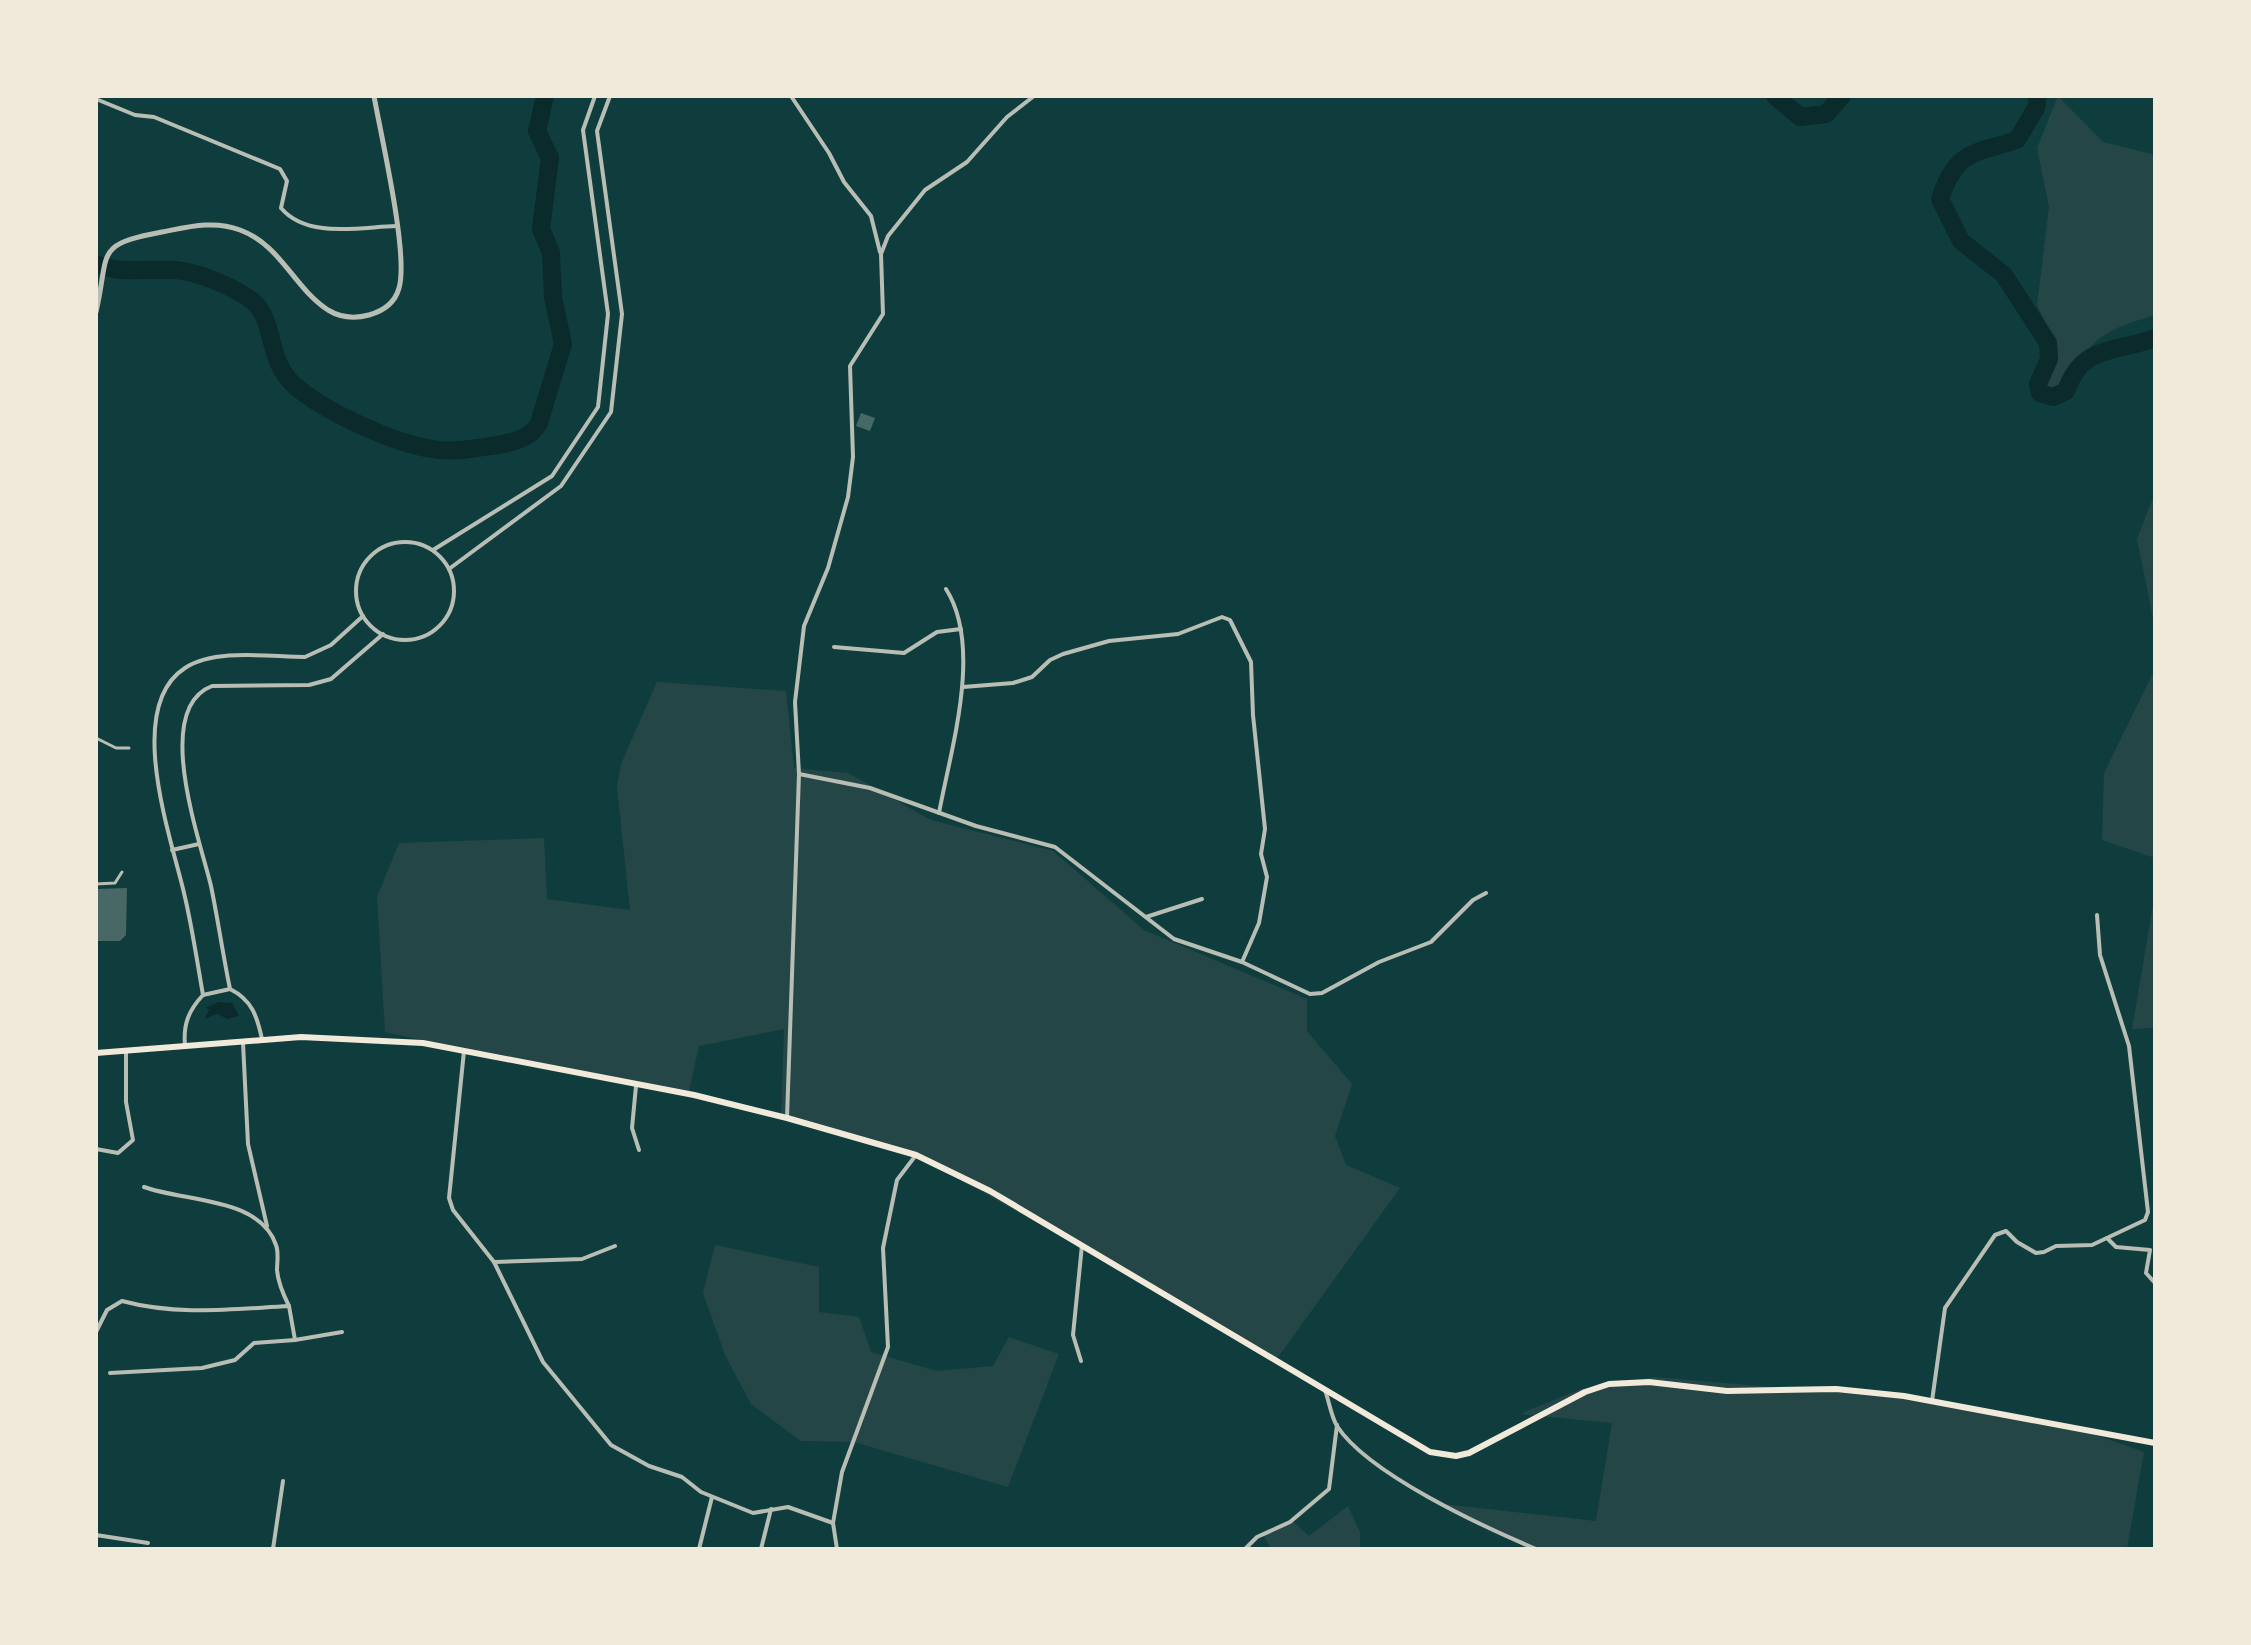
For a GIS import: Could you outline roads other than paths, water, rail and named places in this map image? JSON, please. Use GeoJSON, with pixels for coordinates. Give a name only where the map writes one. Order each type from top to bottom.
{"type":"FeatureCollection","features":[{"type":"Feature","properties":{"kind":"main road"},"geometry":{"type":"LineString","coordinates":[[96,1053],[347,1037],[423,1043],[694,1095],[916,1155],[965,1177],[1430,1452],[1456,1456],[1489,1444],[1585,1392],[1609,1384],[1649,1382],[1727,1391],[1836,1389],[1932,1401],[2155,1443]]}},
{"type":"Feature","properties":{"kind":"street"},"geometry":{"type":"LineString","coordinates":[[96,312],[106,256],[114,245],[127,238],[193,226],[224,225],[265,243],[276,252],[302,288],[329,310],[341,316],[359,317],[380,311],[396,296],[401,277],[396,226],[374,96]]}},
{"type":"Feature","properties":{"kind":"street"},"geometry":{"type":"LineString","coordinates":[[433,550],[552,476],[598,407],[608,314],[583,130],[595,96]]}},
{"type":"Feature","properties":{"kind":"street"},"geometry":{"type":"LineString","coordinates":[[449,569],[561,486],[611,412],[622,314],[597,131],[610,96]]}},
{"type":"Feature","properties":{"kind":"street"},"geometry":{"type":"LineString","coordinates":[[787,1118],[799,774],[795,702],[800,648],[848,497],[853,457],[850,366],[883,314],[881,254],[871,216],[844,182],[829,153],[791,96]]}},
{"type":"Feature","properties":{"kind":"street"},"geometry":{"type":"LineString","coordinates":[[881,254],[888,236],[925,190],[967,162],[1007,117],[1034,96]]}},
{"type":"Feature","properties":{"kind":"street"},"geometry":{"type":"LineString","coordinates":[[96,99],[135,115],[154,117],[280,169],[287,181],[281,208],[289,217],[320,229],[396,226]]}},
{"type":"Feature","properties":{"kind":"street"},"geometry":{"type":"LineString","coordinates":[[408,542],[433,550],[449,569],[454,592],[452,604],[436,628],[410,639],[383,634],[363,616],[358,603],[358,577],[372,555],[382,547],[408,542]]}},
{"type":"Feature","properties":{"kind":"street"},"geometry":{"type":"LineString","coordinates":[[939,813],[963,687],[958,608],[946,589]]}},
{"type":"Feature","properties":{"kind":"street"},"geometry":{"type":"LineString","coordinates":[[203,995],[156,775],[156,715],[164,691],[172,678],[186,666],[206,659],[319,654],[363,616]]}},
{"type":"Feature","properties":{"kind":"street"},"geometry":{"type":"LineString","coordinates":[[963,687],[1013,683],[1032,677],[1050,660],[1063,654],[1109,641],[1178,634],[1222,617],[1230,620],[1251,662],[1253,715],[1265,829],[1261,854],[1267,877],[1259,923],[1242,962]]}},
{"type":"Feature","properties":{"kind":"street"},"geometry":{"type":"LineString","coordinates":[[834,647],[904,653],[937,632],[961,629]]}},
{"type":"Feature","properties":{"kind":"street"},"geometry":{"type":"LineString","coordinates":[[230,989],[184,773],[184,720],[193,697],[212,686],[309,685],[331,679],[383,634]]}},
{"type":"Feature","properties":{"kind":"street"},"geometry":{"type":"LineString","coordinates":[[96,738],[116,748],[129,748]]}},
{"type":"Feature","properties":{"kind":"street"},"geometry":{"type":"LineString","coordinates":[[799,774],[870,788],[939,813],[1055,847],[1174,939],[1242,962],[1310,994],[1322,993],[1391,956],[1431,942],[1473,900],[1486,893]]}},
{"type":"Feature","properties":{"kind":"street"},"geometry":{"type":"LineString","coordinates":[[172,850],[199,844]]}},
{"type":"Feature","properties":{"kind":"street"},"geometry":{"type":"LineString","coordinates":[[96,884],[115,883],[122,872]]}},
{"type":"Feature","properties":{"kind":"street"},"geometry":{"type":"LineString","coordinates":[[1146,917],[1202,899]]}},
{"type":"Feature","properties":{"kind":"street"},"geometry":{"type":"LineString","coordinates":[[1932,1401],[1945,1308],[1995,1235],[2006,1231],[2036,1253],[2056,1246],[2092,1245],[2145,1220],[2148,1212],[2129,1046],[2100,955],[2097,915]]}},
{"type":"Feature","properties":{"kind":"street"},"geometry":{"type":"LineString","coordinates":[[185,1047],[184,1030],[191,1008],[203,995],[230,989],[246,997],[257,1017],[263,1041]]}},
{"type":"Feature","properties":{"kind":"street"},"geometry":{"type":"LineString","coordinates":[[243,1043],[248,1144],[268,1229],[277,1248],[280,1286],[289,1306],[295,1340]]}},
{"type":"Feature","properties":{"kind":"street"},"geometry":{"type":"LineString","coordinates":[[464,1051],[449,1198],[453,1210],[494,1262],[543,1362],[611,1445],[649,1466],[682,1477],[712,1497],[753,1513],[772,1507],[788,1507],[833,1523]]}},
{"type":"Feature","properties":{"kind":"street"},"geometry":{"type":"LineString","coordinates":[[96,1149],[118,1153],[133,1140],[126,1102],[126,1052]]}},
{"type":"Feature","properties":{"kind":"street"},"geometry":{"type":"LineString","coordinates":[[636,1086],[632,1128],[639,1150]]}},
{"type":"Feature","properties":{"kind":"street"},"geometry":{"type":"LineString","coordinates":[[837,1549],[833,1523],[842,1472],[888,1347],[890,1333],[883,1248],[897,1180],[916,1155]]}},
{"type":"Feature","properties":{"kind":"street"},"geometry":{"type":"LineString","coordinates":[[144,1187],[169,1197],[232,1206],[248,1212],[268,1229]]}},
{"type":"Feature","properties":{"kind":"street"},"geometry":{"type":"LineString","coordinates":[[2107,1238],[2116,1247],[2150,1250],[2146,1273],[2155,1283]]}},
{"type":"Feature","properties":{"kind":"street"},"geometry":{"type":"LineString","coordinates":[[1081,1361],[1073,1335],[1082,1245]]}},
{"type":"Feature","properties":{"kind":"street"},"geometry":{"type":"LineString","coordinates":[[494,1262],[582,1259],[615,1246]]}},
{"type":"Feature","properties":{"kind":"street"},"geometry":{"type":"LineString","coordinates":[[96,1332],[107,1310],[122,1301],[155,1310],[184,1312],[289,1306]]}},
{"type":"Feature","properties":{"kind":"street"},"geometry":{"type":"LineString","coordinates":[[110,1373],[202,1368],[235,1360],[254,1343],[342,1332]]}},
{"type":"Feature","properties":{"kind":"street"},"geometry":{"type":"LineString","coordinates":[[1324,1388],[1337,1425],[1367,1455],[1445,1508],[1536,1549]]}},
{"type":"Feature","properties":{"kind":"street"},"geometry":{"type":"LineString","coordinates":[[1245,1549],[1257,1537],[1290,1522],[1329,1489],[1337,1425]]}},
{"type":"Feature","properties":{"kind":"street"},"geometry":{"type":"LineString","coordinates":[[273,1549],[283,1481]]}},
{"type":"Feature","properties":{"kind":"street"},"geometry":{"type":"LineString","coordinates":[[699,1549],[712,1497]]}},
{"type":"Feature","properties":{"kind":"street"},"geometry":{"type":"LineString","coordinates":[[761,1549],[772,1507]]}},
{"type":"Feature","properties":{"kind":"street"},"geometry":{"type":"LineString","coordinates":[[96,1535],[148,1543]]}},
{"type":"Feature","properties":{"kind":"waterway"},"geometry":{"type":"LineString","coordinates":[[96,264],[125,270],[192,273],[221,283],[247,297],[263,315],[278,363],[294,385],[322,405],[379,433],[416,446],[440,450],[473,449],[516,441],[527,436],[539,423],[563,344],[553,297],[551,253],[541,229],[550,158],[537,131],[545,96]]}},
{"type":"Feature","properties":{"kind":"waterway"},"geometry":{"type":"LineString","coordinates":[[1775,96],[1800,117],[1826,114],[1842,96]]}},
{"type":"Feature","properties":{"kind":"waterway"},"geometry":{"type":"LineString","coordinates":[[2038,96],[2036,108],[2017,140],[1977,152],[1960,163],[1952,172],[1940,199],[1961,241],[2004,275],[2048,343],[2049,359],[2038,384],[2040,393],[2053,397],[2066,391],[2081,365],[2102,352],[2155,338]]}}]}
